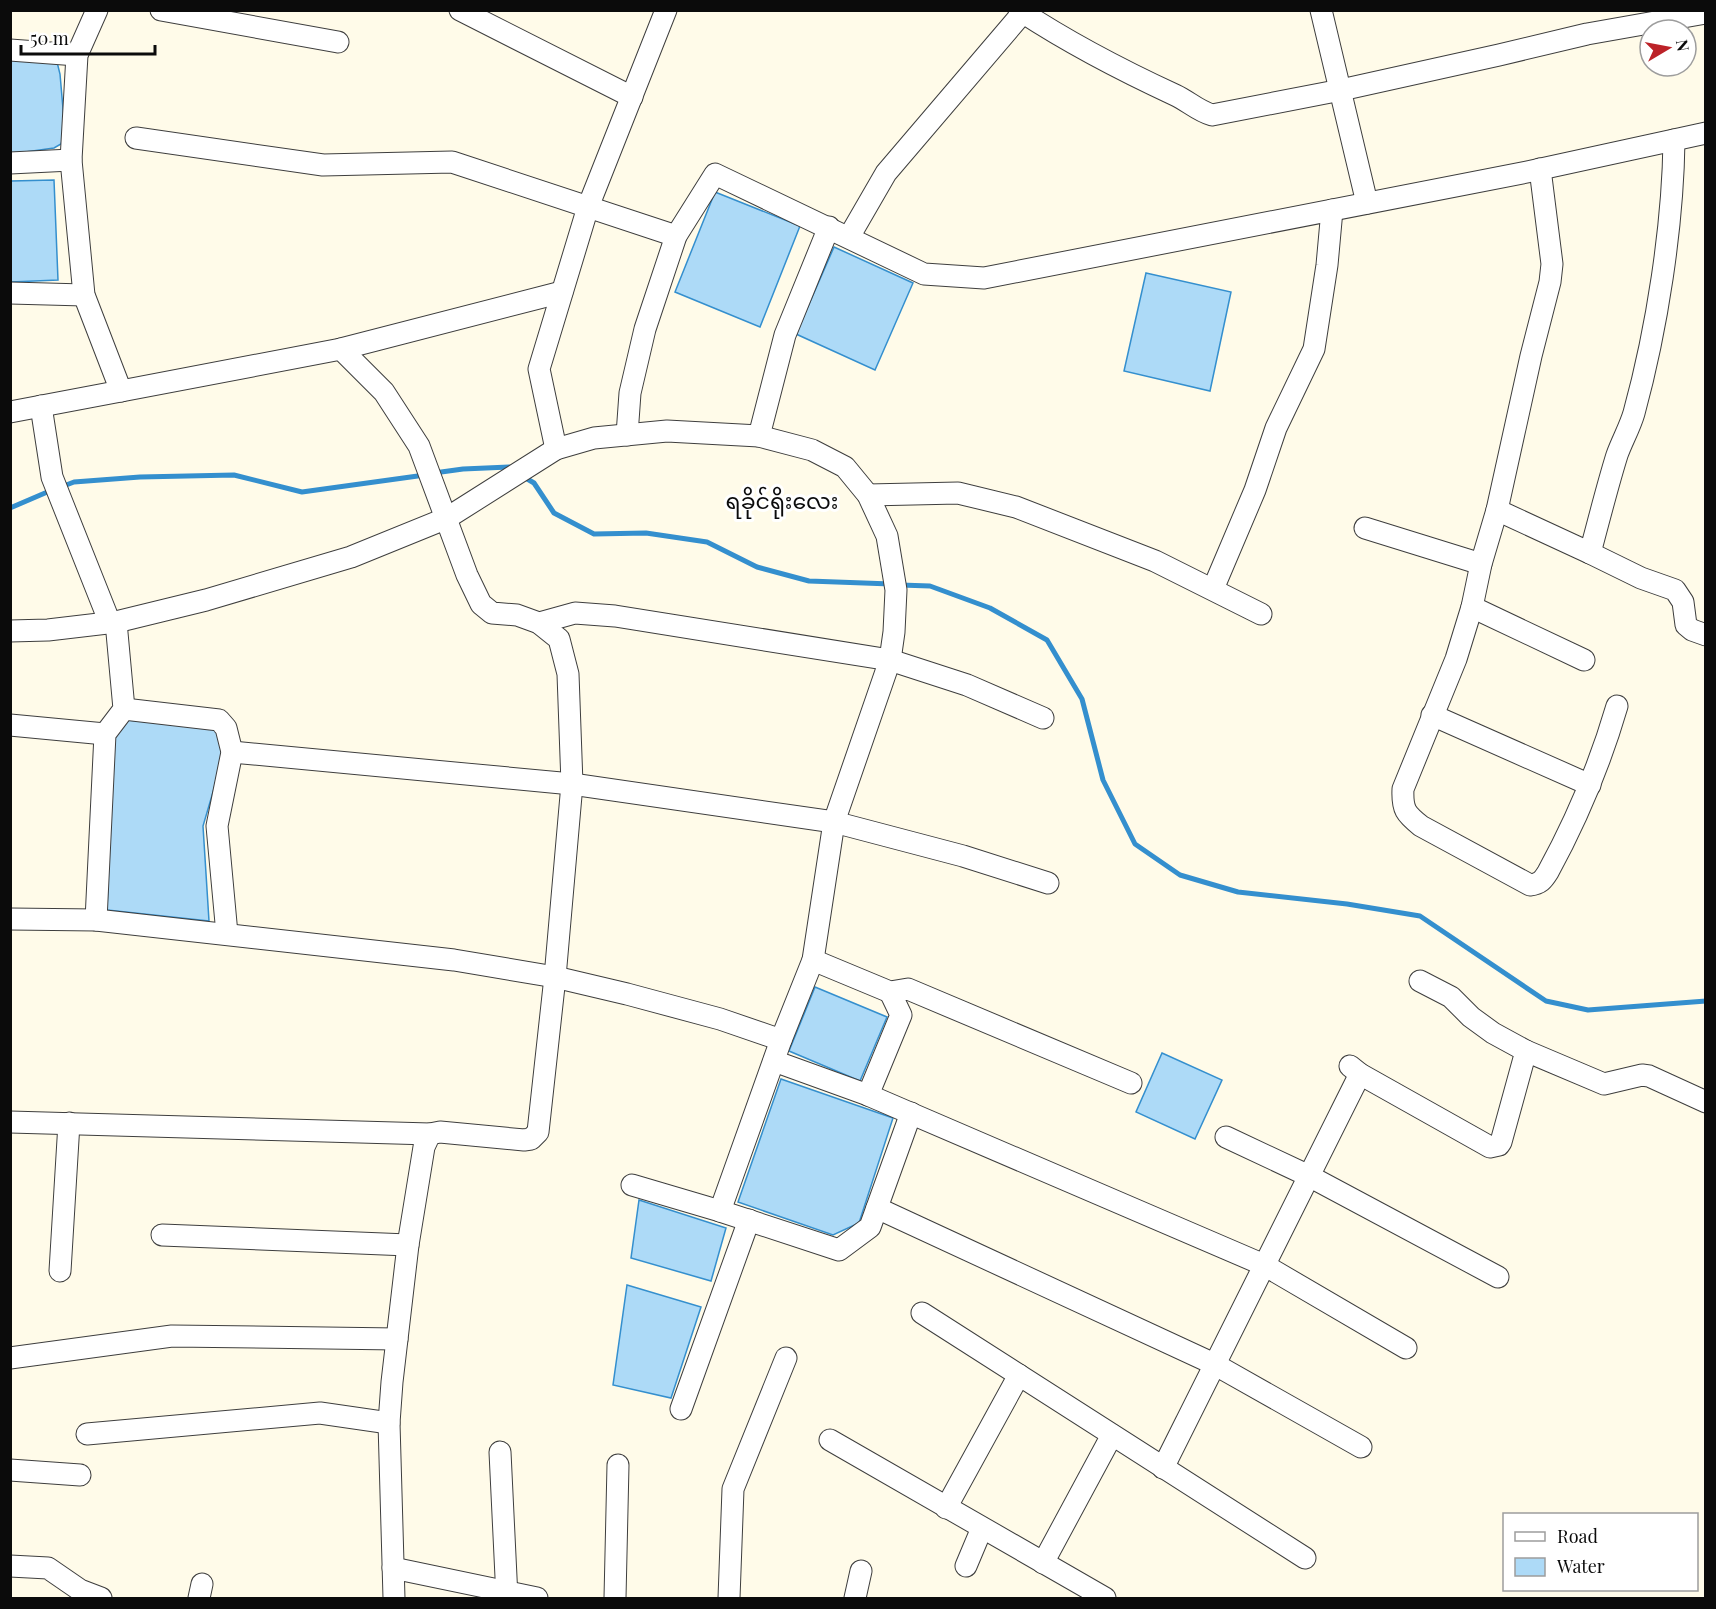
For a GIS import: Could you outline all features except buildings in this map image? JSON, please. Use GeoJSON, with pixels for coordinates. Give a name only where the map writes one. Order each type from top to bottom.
{"type":"FeatureCollection","features":[{"type":"Feature","properties":{"kind":"street"},"geometry":{"type":"LineString","coordinates":[[97,10],[77,56],[71,160],[84,295],[121,391]]}},
{"type":"Feature","properties":{"kind":"street"},"geometry":{"type":"LineString","coordinates":[[161,10],[338,42]]}},
{"type":"Feature","properties":{"kind":"street"},"geometry":{"type":"LineString","coordinates":[[460,10],[632,97]]}},
{"type":"Feature","properties":{"kind":"street"},"geometry":{"type":"LineString","coordinates":[[556,449],[539,369],[588,207],[666,10]]}},
{"type":"Feature","properties":{"kind":"street"},"geometry":{"type":"LineString","coordinates":[[1321,10],[1367,203]]}},
{"type":"Feature","properties":{"kind":"street"},"geometry":{"type":"LineString","coordinates":[[849,237],[886,173],[1023,11],[1070,42],[1183,98],[1202,112],[1212,115],[1341,90],[1587,33],[1706,13]]}},
{"type":"Feature","properties":{"kind":"street"},"geometry":{"type":"LineString","coordinates":[[10,50],[77,56]]}},
{"type":"Feature","properties":{"kind":"street"},"geometry":{"type":"LineString","coordinates":[[627,435],[630,393],[645,329],[676,236],[715,174],[924,274],[984,278],[1540,169],[1706,134]]}},
{"type":"Feature","properties":{"kind":"street"},"geometry":{"type":"LineString","coordinates":[[136,138],[322,165],[452,162],[676,236]]}},
{"type":"Feature","properties":{"kind":"street"},"geometry":{"type":"LineString","coordinates":[[1590,553],[1618,454],[1633,417],[1645,371],[1664,263],[1674,140]]}},
{"type":"Feature","properties":{"kind":"street"},"geometry":{"type":"LineString","coordinates":[[10,163],[71,160]]}},
{"type":"Feature","properties":{"kind":"street"},"geometry":{"type":"LineString","coordinates":[[1540,169],[1552,264],[1550,282],[1472,607],[1456,659],[1403,789],[1402,802],[1407,814],[1421,826],[1530,885],[1542,881],[1579,813],[1603,753],[1617,706]]}},
{"type":"Feature","properties":{"kind":"street"},"geometry":{"type":"LineString","coordinates":[[1213,589],[1255,490],[1276,428],[1314,349],[1328,265],[1332,210]]}},
{"type":"Feature","properties":{"kind":"street"},"geometry":{"type":"LineString","coordinates":[[759,436],[785,335],[829,227]]}},
{"type":"Feature","properties":{"kind":"street"},"geometry":{"type":"LineString","coordinates":[[10,412],[341,349],[562,292]]}},
{"type":"Feature","properties":{"kind":"street"},"geometry":{"type":"LineString","coordinates":[[10,293],[84,295]]}},
{"type":"Feature","properties":{"kind":"street"},"geometry":{"type":"LineString","coordinates":[[10,1122],[430,1134],[440,1132],[524,1140],[531,1139],[538,1132],[555,977],[572,784],[568,674],[559,639],[539,622],[517,615],[492,613],[481,604],[467,575],[419,446],[384,392],[341,349]]}},
{"type":"Feature","properties":{"kind":"street"},"geometry":{"type":"LineString","coordinates":[[41,406],[52,477],[59,499],[113,622],[124,709],[105,734],[96,920]]}},
{"type":"Feature","properties":{"kind":"street"},"geometry":{"type":"LineString","coordinates":[[10,631],[48,630],[113,622],[206,600],[351,557],[447,518],[556,449],[594,438],[668,431],[759,436],[812,450],[845,467],[868,495],[888,536],[896,590],[890,660],[834,822],[813,960],[781,1040],[720,1211]]}},
{"type":"Feature","properties":{"kind":"street"},"geometry":{"type":"LineString","coordinates":[[868,495],[958,493],[1016,507],[1155,561],[1262,614]]}},
{"type":"Feature","properties":{"kind":"street"},"geometry":{"type":"LineString","coordinates":[[1497,510],[1641,578],[1675,590],[1683,602],[1686,625],[1706,635]]}},
{"type":"Feature","properties":{"kind":"street"},"geometry":{"type":"LineString","coordinates":[[1365,528],[1481,564]]}},
{"type":"Feature","properties":{"kind":"street"},"geometry":{"type":"LineString","coordinates":[[1472,607],[1584,660]]}},
{"type":"Feature","properties":{"kind":"street"},"geometry":{"type":"LineString","coordinates":[[539,622],[574,613],[615,616],[890,660],[967,685],[1043,718]]}},
{"type":"Feature","properties":{"kind":"street"},"geometry":{"type":"LineString","coordinates":[[124,709],[219,720],[226,728],[232,752],[217,826],[227,934]]}},
{"type":"Feature","properties":{"kind":"street"},"geometry":{"type":"LineString","coordinates":[[1432,715],[1590,785]]}},
{"type":"Feature","properties":{"kind":"street"},"geometry":{"type":"LineString","coordinates":[[10,725],[105,734]]}},
{"type":"Feature","properties":{"kind":"street"},"geometry":{"type":"LineString","coordinates":[[232,752],[572,784],[834,822],[963,856],[1047,883]]}},
{"type":"Feature","properties":{"kind":"street"},"geometry":{"type":"LineString","coordinates":[[10,919],[96,920],[454,960],[555,977],[627,994],[781,1040]]}},
{"type":"Feature","properties":{"kind":"street"},"geometry":{"type":"LineString","coordinates":[[813,960],[890,992],[908,989],[1131,1083]]}},
{"type":"Feature","properties":{"kind":"street"},"geometry":{"type":"LineString","coordinates":[[1420,981],[1452,998],[1471,1017],[1493,1033],[1526,1051],[1604,1084],[1642,1075],[1649,1076],[1706,1102]]}},
{"type":"Feature","properties":{"kind":"street"},"geometry":{"type":"LineString","coordinates":[[868,1095],[901,1015],[890,992]]}},
{"type":"Feature","properties":{"kind":"street"},"geometry":{"type":"LineString","coordinates":[[1163,1468],[1309,1176],[1354,1070],[1490,1147],[1495,1147],[1501,1142],[1526,1051]]}},
{"type":"Feature","properties":{"kind":"street"},"geometry":{"type":"LineString","coordinates":[[774,1061],[868,1095],[1264,1264],[1406,1348]]}},
{"type":"Feature","properties":{"kind":"street"},"geometry":{"type":"LineString","coordinates":[[632,1185],[839,1250],[870,1227],[911,1113]]}},
{"type":"Feature","properties":{"kind":"street"},"geometry":{"type":"LineString","coordinates":[[60,1271],[69,1123]]}},
{"type":"Feature","properties":{"kind":"street"},"geometry":{"type":"LineString","coordinates":[[394,1599],[389,1423],[408,1245],[424,1147],[430,1134]]}},
{"type":"Feature","properties":{"kind":"street"},"geometry":{"type":"LineString","coordinates":[[1226,1137],[1309,1176],[1498,1277]]}},
{"type":"Feature","properties":{"kind":"street"},"geometry":{"type":"LineString","coordinates":[[877,1208],[1214,1364],[1361,1447]]}},
{"type":"Feature","properties":{"kind":"street"},"geometry":{"type":"LineString","coordinates":[[681,1409],[749,1220]]}},
{"type":"Feature","properties":{"kind":"street"},"geometry":{"type":"LineString","coordinates":[[162,1235],[408,1245]]}},
{"type":"Feature","properties":{"kind":"street"},"geometry":{"type":"LineString","coordinates":[[922,1313],[1305,1558]]}},
{"type":"Feature","properties":{"kind":"street"},"geometry":{"type":"LineString","coordinates":[[10,1358],[172,1336],[397,1339]]}},
{"type":"Feature","properties":{"kind":"street"},"geometry":{"type":"LineString","coordinates":[[729,1599],[733,1489],[786,1358]]}},
{"type":"Feature","properties":{"kind":"street"},"geometry":{"type":"LineString","coordinates":[[946,1508],[1019,1375]]}},
{"type":"Feature","properties":{"kind":"street"},"geometry":{"type":"LineString","coordinates":[[87,1434],[320,1413],[389,1423]]}},
{"type":"Feature","properties":{"kind":"street"},"geometry":{"type":"LineString","coordinates":[[1043,1563],[1112,1435]]}},
{"type":"Feature","properties":{"kind":"street"},"geometry":{"type":"LineString","coordinates":[[830,1440],[1043,1563],[1082,1592],[1105,1599]]}},
{"type":"Feature","properties":{"kind":"street"},"geometry":{"type":"LineString","coordinates":[[500,1452],[507,1595]]}},
{"type":"Feature","properties":{"kind":"street"},"geometry":{"type":"LineString","coordinates":[[615,1599],[618,1465]]}},
{"type":"Feature","properties":{"kind":"street"},"geometry":{"type":"LineString","coordinates":[[10,1470],[80,1475]]}},
{"type":"Feature","properties":{"kind":"street"},"geometry":{"type":"LineString","coordinates":[[966,1566],[982,1528]]}},
{"type":"Feature","properties":{"kind":"street"},"geometry":{"type":"LineString","coordinates":[[10,1566],[48,1569],[80,1590],[101,1599]]}},
{"type":"Feature","properties":{"kind":"street"},"geometry":{"type":"LineString","coordinates":[[393,1568],[507,1595],[537,1599]]}},
{"type":"Feature","properties":{"kind":"street"},"geometry":{"type":"LineString","coordinates":[[855,1599],[861,1571]]}},
{"type":"Feature","properties":{"kind":"water"},"geometry":{"type":"Polygon","coordinates":[[[11,56],[57,62],[65,132],[61,144],[54,148],[11,154],[11,56]]]}},
{"type":"Feature","properties":{"kind":"water"},"geometry":{"type":"Polygon","coordinates":[[[54,180],[58,280],[11,282],[11,181],[54,180]]]}},
{"type":"Feature","properties":{"kind":"water"},"geometry":{"type":"Polygon","coordinates":[[[715,192],[800,226],[760,327],[675,292],[715,192]]]}},
{"type":"Feature","properties":{"kind":"water"},"geometry":{"type":"Polygon","coordinates":[[[834,247],[913,283],[875,370],[796,334],[834,247]]]}},
{"type":"Feature","properties":{"kind":"water"},"geometry":{"type":"Polygon","coordinates":[[[1146,273],[1231,292],[1210,391],[1124,371],[1146,273]]]}},
{"type":"Feature","properties":{"kind":"water"},"geometry":{"type":"Polygon","coordinates":[[[128,720],[214,728],[220,735],[225,751],[203,826],[209,921],[107,910],[113,739],[128,720]]]}},
{"type":"Feature","properties":{"kind":"water"},"geometry":{"type":"Polygon","coordinates":[[[815,987],[887,1017],[860,1081],[789,1051],[815,987]]]}},
{"type":"Feature","properties":{"kind":"water"},"geometry":{"type":"Polygon","coordinates":[[[1162,1053],[1222,1080],[1195,1139],[1136,1112],[1162,1053]]]}},
{"type":"Feature","properties":{"kind":"water"},"geometry":{"type":"Polygon","coordinates":[[[781,1079],[893,1118],[859,1223],[833,1235],[738,1202],[781,1079]]]}},
{"type":"Feature","properties":{"kind":"water"},"geometry":{"type":"Polygon","coordinates":[[[639,1200],[726,1228],[711,1281],[631,1258],[639,1200]]]}},
{"type":"Feature","properties":{"kind":"water"},"geometry":{"type":"Polygon","coordinates":[[[627,1285],[701,1307],[671,1398],[613,1385],[627,1285]]]}},
{"type":"Feature","properties":{"kind":"waterway"},"geometry":{"type":"LineString","coordinates":[[434,473],[509,467],[514,470]]}},
{"type":"Feature","properties":{"kind":"waterway"},"geometry":{"type":"LineString","coordinates":[[61,487],[74,482],[140,477],[234,475],[302,492],[425,475]]}},
{"type":"Feature","properties":{"kind":"waterway"},"geometry":{"type":"LineString","coordinates":[[524,477],[534,483],[554,513],[594,534],[646,533],[707,542],[757,567],[809,581],[891,584]]}},
{"type":"Feature","properties":{"kind":"waterway"},"geometry":{"type":"LineString","coordinates":[[10,508],[52,490]]}},
{"type":"Feature","properties":{"kind":"waterway"},"geometry":{"type":"LineString","coordinates":[[900,585],[930,586],[990,608],[1047,640],[1082,699],[1103,780],[1135,844],[1180,875],[1238,892],[1347,904],[1420,916],[1546,1001],[1588,1010],[1706,1001]]}},
{"type":"Feature","properties":{"kind":"district","name":"ရခိုင်ရိုးလေး"},"geometry":{"type":"Point","coordinates":[782,500]}}]}
